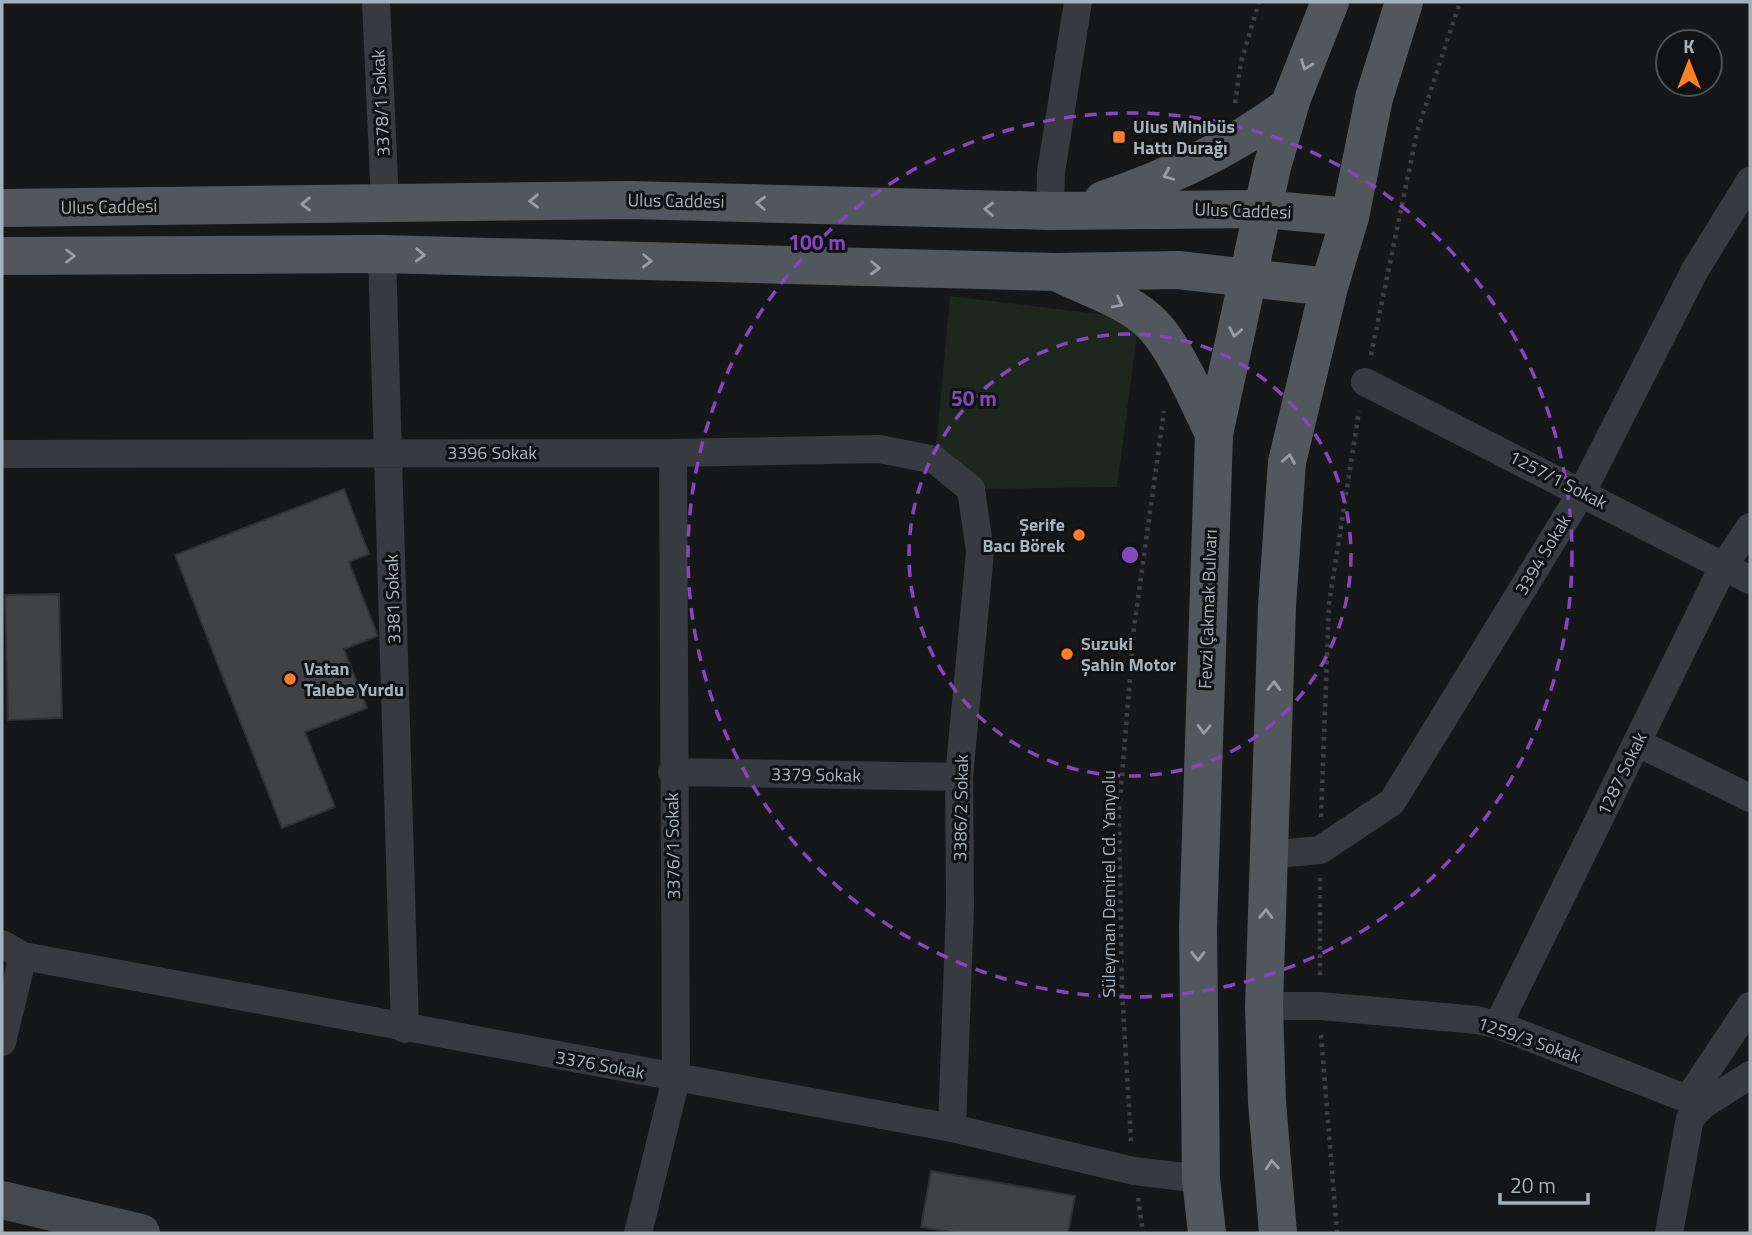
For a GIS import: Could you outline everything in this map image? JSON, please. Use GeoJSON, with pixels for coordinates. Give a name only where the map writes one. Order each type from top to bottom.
{"type":"FeatureCollection","features":[{"type":"Feature","properties":{"kind":"main road","name":"Fevzi Çakmak Bulvarı"},"geometry":{"type":"LineString","coordinates":[[1207,1233],[1201,1179],[1198,927],[1214,434],[1262,209],[1290,105],[1330,2]]}},
{"type":"Feature","properties":{"kind":"main road"},"geometry":{"type":"LineString","coordinates":[[1278,1233],[1267,1102],[1264,1006],[1277,606],[1287,462],[1329,287],[1350,218],[1374,98],[1404,2]]}},
{"type":"Feature","properties":{"kind":"main road"},"geometry":{"type":"LineString","coordinates":[[1060,211],[1142,187],[1250,135],[1290,105]]}},
{"type":"Feature","properties":{"kind":"main road","name":"Ulus Caddesi"},"geometry":{"type":"LineString","coordinates":[[2,208],[630,200],[1060,211],[1262,209],[1350,218]]}},
{"type":"Feature","properties":{"kind":"main road"},"geometry":{"type":"LineString","coordinates":[[2,256],[382,254],[1057,272],[1178,270],[1246,275],[1329,287]]}},
{"type":"Feature","properties":{"kind":"main road"},"geometry":{"type":"LineString","coordinates":[[1057,272],[1125,306],[1153,324],[1214,434]]}},
{"type":"Feature","properties":{"kind":"street","name":"3378/1 Sokak"},"geometry":{"type":"LineString","coordinates":[[376,2],[385,203]]}},
{"type":"Feature","properties":{"kind":"street"},"geometry":{"type":"LineString","coordinates":[[1060,211],[1051,172],[1077,2]]}},
{"type":"Feature","properties":{"kind":"street","name":"3394 Sokak"},"geometry":{"type":"LineString","coordinates":[[1268,855],[1320,850],[1392,803],[1582,492],[1695,270],[1746,197]]}},
{"type":"Feature","properties":{"kind":"street","name":"3381 Sokak"},"geometry":{"type":"LineString","coordinates":[[382,254],[405,1029]]}},
{"type":"Feature","properties":{"kind":"street","name":"1257/1 Sokak"},"geometry":{"type":"LineString","coordinates":[[1365,382],[1750,580]]}},
{"type":"Feature","properties":{"kind":"street","name":"3396 Sokak"},"geometry":{"type":"LineString","coordinates":[[2,454],[673,453],[879,449],[935,460],[971,489]]}},
{"type":"Feature","properties":{"kind":"street","name":"3376/1 Sokak"},"geometry":{"type":"LineString","coordinates":[[638,1233],[676,1079],[672,772],[673,453]]}},
{"type":"Feature","properties":{"kind":"street","name":"3386/2 Sokak"},"geometry":{"type":"LineString","coordinates":[[952,1128],[960,906],[960,777],[980,552],[971,489]]}},
{"type":"Feature","properties":{"kind":"street","name":"1287 Sokak"},"geometry":{"type":"LineString","coordinates":[[1498,1025],[1723,567],[1750,527]]}},
{"type":"Feature","properties":{"kind":"street"},"geometry":{"type":"LineString","coordinates":[[1638,743],[1750,798]]}},
{"type":"Feature","properties":{"kind":"street","name":"3379 Sokak"},"geometry":{"type":"LineString","coordinates":[[672,772],[960,777]]}},
{"type":"Feature","properties":{"kind":"street"},"geometry":{"type":"LineString","coordinates":[[2,1042],[12,950]]}},
{"type":"Feature","properties":{"kind":"street","name":"3376 Sokak"},"geometry":{"type":"LineString","coordinates":[[12,950],[405,1029],[952,1128],[1134,1171],[1201,1179]]}},
{"type":"Feature","properties":{"kind":"street","name":"1259/3 Sokak"},"geometry":{"type":"LineString","coordinates":[[1264,1006],[1320,1006],[1477,1020],[1498,1025],[1695,1102]]}},
{"type":"Feature","properties":{"kind":"street"},"geometry":{"type":"LineString","coordinates":[[1669,1233],[1695,1102],[1750,1006]]}},
{"type":"Feature","properties":{"kind":"street"},"geometry":{"type":"LineString","coordinates":[[1695,1102],[1750,1075]]}},
{"type":"Feature","properties":{"kind":"street"},"geometry":{"type":"LineString","coordinates":[[2,1200],[141,1233]]}},
{"type":"Feature","properties":{"kind":"path"},"geometry":{"type":"LineString","coordinates":[[1228,147],[1241,62],[1259,2]]}},
{"type":"Feature","properties":{"kind":"path"},"geometry":{"type":"LineString","coordinates":[[1337,1233],[1320,1006],[1320,850],[1329,604],[1365,382],[1417,132],[1460,2]]}},
{"type":"Feature","properties":{"kind":"path","name":"Süleyman Demirel Cd. Yanyolu"},"geometry":{"type":"LineString","coordinates":[[1143,1233],[1134,1171],[1122,991],[1119,813],[1134,628],[1166,400],[1175,360]]}},
{"type":"Feature","properties":{"kind":"shaded area"},"geometry":{"type":"Polygon","coordinates":[[[950,296],[1139,319],[1117,487],[971,489],[935,460],[950,296]]]}},
{"type":"Feature","properties":{"kind":"building","name":"Vatan Talebe Yurdu"},"geometry":{"type":"Polygon","coordinates":[[[344,489],[369,554],[349,562],[378,636],[344,649],[367,708],[305,732],[335,807],[282,828],[175,555],[344,489]]]}},
{"type":"Feature","properties":{"kind":"building"},"geometry":{"type":"Polygon","coordinates":[[[59,594],[62,718],[8,720],[5,595],[59,594]]]}},
{"type":"Feature","properties":{"kind":"building"},"geometry":{"type":"Polygon","coordinates":[[[931,1171],[1075,1196],[1068,1233],[956,1233],[921,1227],[931,1171]]]}},
{"type":"Feature","properties":{"kind":"place","name":"Ulus Minibüs Hattı Durağı"},"geometry":{"type":"Point","coordinates":[1119,137]}},
{"type":"Feature","properties":{"kind":"place","name":"Şerife Bacı Börek"},"geometry":{"type":"Point","coordinates":[1079,535]}},
{"type":"Feature","properties":{"kind":"place","name":"Suzuki Şahin Motor"},"geometry":{"type":"Point","coordinates":[1067,654]}},
{"type":"Feature","properties":{"kind":"place","name":"Vatan Talebe Yurdu"},"geometry":{"type":"Point","coordinates":[290,679]}}]}
